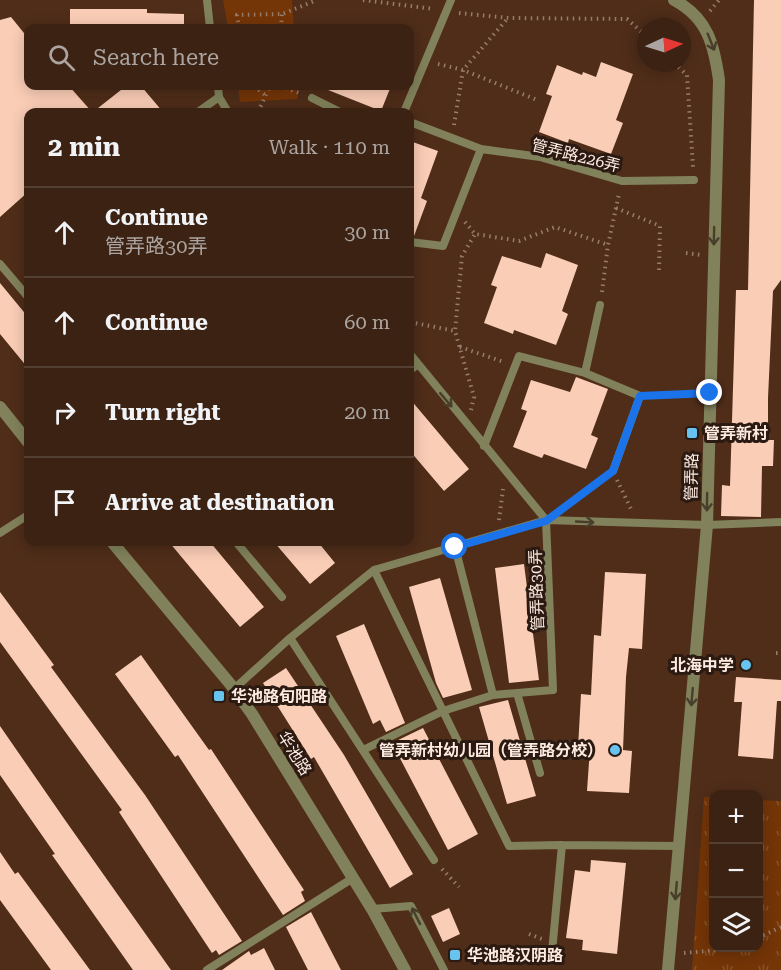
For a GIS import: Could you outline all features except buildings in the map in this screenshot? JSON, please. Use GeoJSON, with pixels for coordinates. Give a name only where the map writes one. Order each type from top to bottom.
{"type":"FeatureCollection","features":[{"type":"Feature","properties":{"kind":"street","name":"管弄路"},"geometry":{"type":"LineString","coordinates":[[668,970],[707,525],[719,80],[714,46],[702,22],[674,0]]}},
{"type":"Feature","properties":{"kind":"street"},"geometry":{"type":"LineString","coordinates":[[0,407],[24,437]]}},
{"type":"Feature","properties":{"kind":"street","name":"华池路"},"geometry":{"type":"LineString","coordinates":[[115,546],[234,689],[372,909],[405,970]]}},
{"type":"Feature","properties":{"kind":"lane"},"geometry":{"type":"LineString","coordinates":[[207,0],[210,24]]}},
{"type":"Feature","properties":{"kind":"lane"},"geometry":{"type":"LineString","coordinates":[[414,89],[451,0]]}},
{"type":"Feature","properties":{"kind":"lane"},"geometry":{"type":"LineString","coordinates":[[218,90],[219,97],[226,108]]}},
{"type":"Feature","properties":{"kind":"lane"},"geometry":{"type":"LineString","coordinates":[[406,108],[414,90]]}},
{"type":"Feature","properties":{"kind":"lane"},"geometry":{"type":"LineString","coordinates":[[204,108],[219,97]]}},
{"type":"Feature","properties":{"kind":"lane"},"geometry":{"type":"LineString","coordinates":[[312,98],[332,108]]}},
{"type":"Feature","properties":{"kind":"lane","name":"管弄路226弄"},"geometry":{"type":"LineString","coordinates":[[414,124],[481,149],[540,157],[622,181],[694,180]]}},
{"type":"Feature","properties":{"kind":"lane"},"geometry":{"type":"LineString","coordinates":[[414,242],[443,246],[481,149]]}},
{"type":"Feature","properties":{"kind":"lane"},"geometry":{"type":"LineString","coordinates":[[0,264],[24,292]]}},
{"type":"Feature","properties":{"kind":"lane"},"geometry":{"type":"LineString","coordinates":[[585,373],[600,305]]}},
{"type":"Feature","properties":{"kind":"lane"},"geometry":{"type":"LineString","coordinates":[[484,446],[519,356],[585,373],[640,396],[613,471]]}},
{"type":"Feature","properties":{"kind":"lane"},"geometry":{"type":"LineString","coordinates":[[414,360],[546,520],[707,525],[781,522]]}},
{"type":"Feature","properties":{"kind":"lane"},"geometry":{"type":"LineString","coordinates":[[0,532],[24,517]]}},
{"type":"Feature","properties":{"kind":"lane","name":"管弄路30弄"},"geometry":{"type":"LineString","coordinates":[[234,689],[290,638],[374,570],[546,520],[553,690],[493,695],[443,711],[363,750]]}},
{"type":"Feature","properties":{"kind":"lane"},"geometry":{"type":"LineString","coordinates":[[239,546],[282,597]]}},
{"type":"Feature","properties":{"kind":"lane"},"geometry":{"type":"LineString","coordinates":[[455,547],[493,695]]}},
{"type":"Feature","properties":{"kind":"lane"},"geometry":{"type":"LineString","coordinates":[[374,570],[509,846],[680,846]]}},
{"type":"Feature","properties":{"kind":"lane"},"geometry":{"type":"LineString","coordinates":[[290,638],[434,860]]}},
{"type":"Feature","properties":{"kind":"lane"},"geometry":{"type":"LineString","coordinates":[[517,693],[540,773]]}},
{"type":"Feature","properties":{"kind":"lane"},"geometry":{"type":"LineString","coordinates":[[552,952],[562,845]]}},
{"type":"Feature","properties":{"kind":"lane"},"geometry":{"type":"LineString","coordinates":[[207,970],[353,878]]}},
{"type":"Feature","properties":{"kind":"lane"},"geometry":{"type":"LineString","coordinates":[[372,909],[411,906],[444,970]]}},
{"type":"Feature","properties":{"kind":"path"},"geometry":{"type":"LineString","coordinates":[[238,24],[237,15],[282,14],[317,0]]}},
{"type":"Feature","properties":{"kind":"path"},"geometry":{"type":"LineString","coordinates":[[363,0],[509,18],[627,19],[637,28]]}},
{"type":"Feature","properties":{"kind":"path"},"geometry":{"type":"LineString","coordinates":[[281,24],[282,14]]}},
{"type":"Feature","properties":{"kind":"path"},"geometry":{"type":"LineString","coordinates":[[452,138],[463,70],[509,18]]}},
{"type":"Feature","properties":{"kind":"path"},"geometry":{"type":"LineString","coordinates":[[426,62],[463,70],[537,100]]}},
{"type":"Feature","properties":{"kind":"path"},"geometry":{"type":"LineString","coordinates":[[684,72],[687,75],[694,180]]}},
{"type":"Feature","properties":{"kind":"path"},"geometry":{"type":"LineString","coordinates":[[259,90],[265,95]]}},
{"type":"Feature","properties":{"kind":"path"},"geometry":{"type":"LineString","coordinates":[[260,108],[268,90]]}},
{"type":"Feature","properties":{"kind":"path"},"geometry":{"type":"LineString","coordinates":[[291,90],[312,98]]}},
{"type":"Feature","properties":{"kind":"path"},"geometry":{"type":"LineString","coordinates":[[600,305],[608,245],[622,181]]}},
{"type":"Feature","properties":{"kind":"path"},"geometry":{"type":"LineString","coordinates":[[616,208],[660,226],[659,271]]}},
{"type":"Feature","properties":{"kind":"path"},"geometry":{"type":"LineString","coordinates":[[457,212],[475,234],[519,241],[555,227],[608,245]]}},
{"type":"Feature","properties":{"kind":"path"},"geometry":{"type":"LineString","coordinates":[[467,426],[474,397],[455,331],[462,256],[475,234]]}},
{"type":"Feature","properties":{"kind":"path"},"geometry":{"type":"LineString","coordinates":[[414,323],[455,331]]}},
{"type":"Feature","properties":{"kind":"path"},"geometry":{"type":"LineString","coordinates":[[459,347],[515,366]]}},
{"type":"Feature","properties":{"kind":"path"},"geometry":{"type":"LineString","coordinates":[[640,396],[710,393]]}},
{"type":"Feature","properties":{"kind":"path"},"geometry":{"type":"LineString","coordinates":[[498,534],[505,470]]}},
{"type":"Feature","properties":{"kind":"path"},"geometry":{"type":"LineString","coordinates":[[546,520],[613,471],[637,524]]}},
{"type":"Feature","properties":{"kind":"path"},"geometry":{"type":"LineString","coordinates":[[434,860],[459,887]]}},
{"type":"Feature","properties":{"kind":"path"},"geometry":{"type":"LineString","coordinates":[[763,936],[781,927]]}},
{"type":"Feature","properties":{"kind":"path"},"geometry":{"type":"LineString","coordinates":[[671,954],[709,951]]}},
{"type":"Feature","properties":{"kind":"green space"},"geometry":{"type":"Polygon","coordinates":[[[223,0],[292,0],[294,24],[227,24],[223,0]]]}},
{"type":"Feature","properties":{"kind":"green space"},"geometry":{"type":"Polygon","coordinates":[[[238,90],[297,90],[298,99],[240,102],[238,90]]]}},
{"type":"Feature","properties":{"kind":"green space"},"geometry":{"type":"Polygon","coordinates":[[[704,797],[709,797],[709,952],[763,952],[763,800],[781,801],[781,970],[692,970],[704,797]]]}},
{"type":"Feature","properties":{"kind":"place","name":"管弄新村"},"geometry":{"type":"Point","coordinates":[692,433]}},
{"type":"Feature","properties":{"kind":"place","name":"北海中学"},"geometry":{"type":"Point","coordinates":[746,665]}},
{"type":"Feature","properties":{"kind":"place","name":"华池路旬阳路"},"geometry":{"type":"Point","coordinates":[219,696]}},
{"type":"Feature","properties":{"kind":"place","name":"管弄新村幼儿园（管弄路分校）"},"geometry":{"type":"Point","coordinates":[615,750]}},
{"type":"Feature","properties":{"kind":"place","name":"华池路汉阴路"},"geometry":{"type":"Point","coordinates":[455,955]}},
{"type":"Feature","properties":{"kind":"route"},"geometry":{"type":"LineString","coordinates":[[455,547],[546,521],[613,471],[640,396],[710,393]]}}]}
